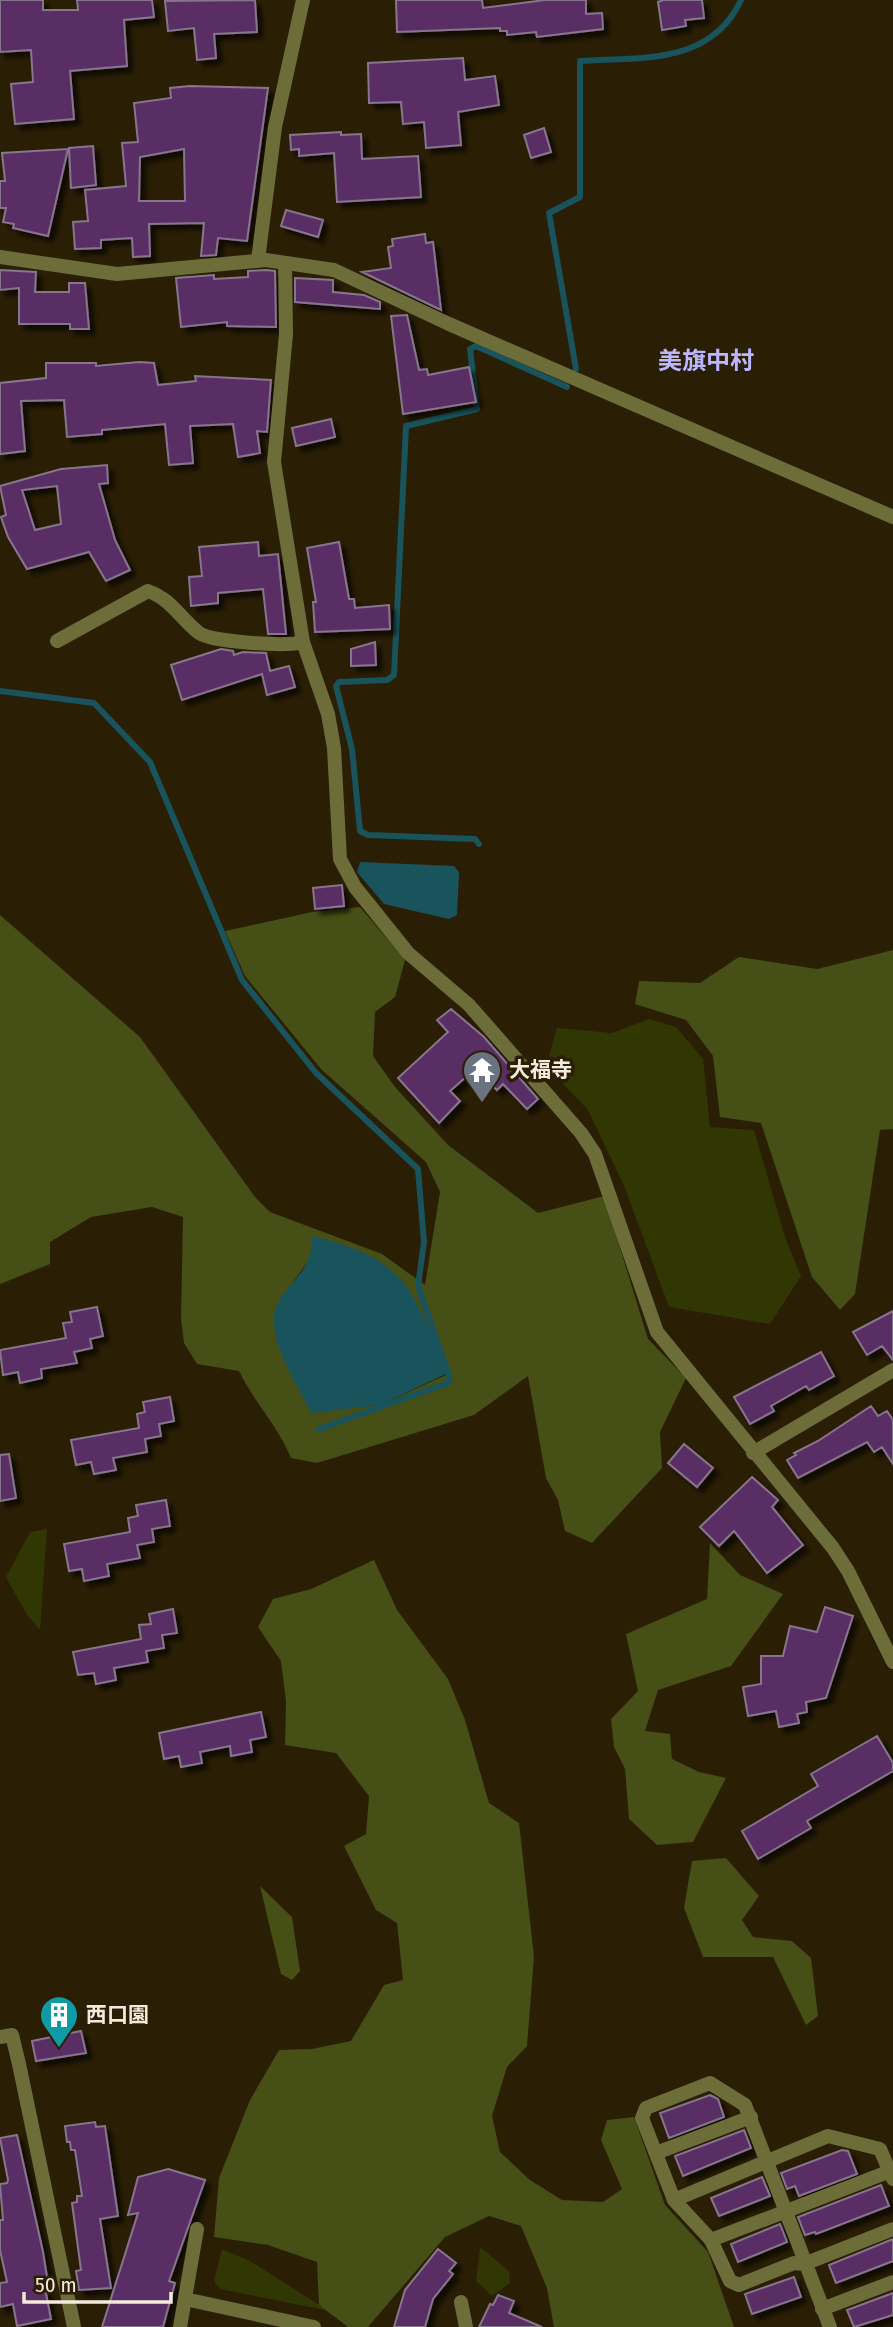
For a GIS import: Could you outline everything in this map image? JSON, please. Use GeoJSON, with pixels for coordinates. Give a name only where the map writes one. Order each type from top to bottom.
{"type":"FeatureCollection","features":[{"type":"Feature","properties":{"kind":"street"},"geometry":{"type":"LineString","coordinates":[[258,260],[260,224],[275,127],[303,0]]}},
{"type":"Feature","properties":{"kind":"street"},"geometry":{"type":"LineString","coordinates":[[0,257],[117,274],[258,260],[346,275],[449,324],[893,517]]}},
{"type":"Feature","properties":{"kind":"street"},"geometry":{"type":"LineString","coordinates":[[285,263],[286,334],[274,462],[303,642],[330,725],[337,765],[340,859],[348,876],[408,953],[469,1005],[581,1133],[596,1154],[657,1332],[833,1548],[849,1571],[893,1662]]}},
{"type":"Feature","properties":{"kind":"street"},"geometry":{"type":"LineString","coordinates":[[57,641],[148,591],[166,599],[204,636],[272,645],[303,642]]}},
{"type":"Feature","properties":{"kind":"street"},"geometry":{"type":"LineString","coordinates":[[753,1453],[893,1370]]}},
{"type":"Feature","properties":{"kind":"street"},"geometry":{"type":"LineString","coordinates":[[0,2038],[12,2035],[17,2054],[74,2327]]}},
{"type":"Feature","properties":{"kind":"street"},"geometry":{"type":"LineString","coordinates":[[830,2327],[804,2264],[769,2162],[745,2105],[710,2083],[646,2108],[642,2118],[674,2200],[711,2241],[725,2276],[739,2285],[794,2263],[804,2264],[893,2229]]}},
{"type":"Feature","properties":{"kind":"street"},"geometry":{"type":"LineString","coordinates":[[656,2153],[751,2117]]}},
{"type":"Feature","properties":{"kind":"street"},"geometry":{"type":"LineString","coordinates":[[674,2200],[828,2136],[880,2149],[892,2173],[787,2210],[711,2241]]}},
{"type":"Feature","properties":{"kind":"street"},"geometry":{"type":"LineString","coordinates":[[180,2327],[197,2229]]}},
{"type":"Feature","properties":{"kind":"street"},"geometry":{"type":"LineString","coordinates":[[822,2309],[893,2282]]}},
{"type":"Feature","properties":{"kind":"street"},"geometry":{"type":"LineString","coordinates":[[185,2299],[314,2327]]}},
{"type":"Feature","properties":{"kind":"street"},"geometry":{"type":"LineString","coordinates":[[461,2302],[466,2327]]}},
{"type":"Feature","properties":{"kind":"green space"},"geometry":{"type":"Polygon","coordinates":[[[360,907],[405,960],[395,997],[375,1012],[373,1056],[395,1087],[448,1145],[538,1213],[604,1196],[648,1339],[686,1378],[660,1432],[662,1468],[592,1543],[565,1531],[558,1500],[546,1478],[528,1376],[474,1415],[317,1463],[291,1458],[239,1371],[197,1364],[184,1343],[181,1318],[183,1217],[152,1207],[91,1217],[50,1242],[50,1264],[0,1284],[0,915],[140,1037],[255,1197],[270,1212],[382,1254],[425,1285],[440,1192],[426,1162],[322,1070],[245,976],[225,931],[312,912],[360,907]],[[313,1254],[280,1301],[311,1412],[380,1405],[450,1373],[403,1282],[374,1258],[313,1254]]]}},
{"type":"Feature","properties":{"kind":"green space"},"geometry":{"type":"Polygon","coordinates":[[[893,950],[893,1129],[880,1130],[855,1294],[840,1310],[812,1277],[761,1123],[720,1117],[713,1056],[686,1020],[635,1004],[639,981],[700,983],[739,957],[817,969],[893,950]]]}},
{"type":"Feature","properties":{"kind":"green space"},"geometry":{"type":"Polygon","coordinates":[[[649,1019],[676,1027],[703,1059],[710,1127],[754,1130],[786,1240],[801,1276],[770,1324],[669,1307],[624,1186],[588,1110],[546,1066],[557,1028],[612,1033],[649,1019]]]}},
{"type":"Feature","properties":{"kind":"green space"},"geometry":{"type":"Polygon","coordinates":[[[47,1529],[40,1630],[27,1615],[6,1577],[30,1532],[47,1529]]]}},
{"type":"Feature","properties":{"kind":"green space"},"geometry":{"type":"Polygon","coordinates":[[[710,1543],[740,1575],[783,1594],[731,1666],[658,1690],[645,1731],[670,1734],[672,1759],[699,1772],[726,1778],[693,1842],[657,1845],[629,1819],[625,1769],[614,1747],[611,1719],[638,1691],[626,1634],[707,1599],[710,1543]]]}},
{"type":"Feature","properties":{"kind":"green space"},"geometry":{"type":"Polygon","coordinates":[[[374,1560],[397,1610],[448,1679],[465,1720],[489,1803],[519,1823],[534,1957],[527,2046],[507,2067],[492,2116],[500,2152],[530,2180],[562,2200],[603,2202],[622,2189],[601,2140],[607,2120],[634,2117],[665,2205],[708,2252],[734,2327],[554,2327],[547,2288],[521,2226],[489,2216],[445,2237],[368,2327],[348,2327],[319,2305],[317,2262],[268,2245],[214,2237],[219,2178],[250,2100],[279,2050],[312,2049],[351,2041],[384,1985],[403,1980],[397,1923],[376,1910],[344,1846],[366,1834],[369,1796],[336,1753],[285,1745],[286,1701],[281,1661],[258,1627],[273,1599],[311,1589],[374,1560]]]}},
{"type":"Feature","properties":{"kind":"green space"},"geometry":{"type":"Polygon","coordinates":[[[726,1858],[759,1896],[742,1920],[753,1937],[792,1941],[811,1958],[818,2016],[806,2025],[773,1957],[703,1957],[684,1908],[692,1861],[726,1858]]]}},
{"type":"Feature","properties":{"kind":"green space"},"geometry":{"type":"Polygon","coordinates":[[[260,1886],[292,1917],[300,1971],[292,1980],[281,1974],[260,1886]]]}},
{"type":"Feature","properties":{"kind":"green space"},"geometry":{"type":"Polygon","coordinates":[[[480,2247],[509,2271],[510,2283],[492,2296],[476,2281],[480,2247]]]}},
{"type":"Feature","properties":{"kind":"green space"},"geometry":{"type":"Polygon","coordinates":[[[222,2249],[250,2261],[329,2311],[220,2289],[214,2281],[222,2249]]]}},
{"type":"Feature","properties":{"kind":"water"},"geometry":{"type":"Polygon","coordinates":[[[360,862],[454,866],[459,872],[457,915],[449,919],[384,904],[357,872],[360,862]]]}},
{"type":"Feature","properties":{"kind":"water"},"geometry":{"type":"Polygon","coordinates":[[[312,1236],[360,1251],[393,1272],[415,1300],[450,1372],[380,1405],[311,1413],[281,1354],[274,1329],[274,1317],[281,1297],[307,1262],[312,1236]]]}},
{"type":"Feature","properties":{"kind":"building"},"geometry":{"type":"Polygon","coordinates":[[[0,0],[43,0],[43,10],[78,10],[77,0],[152,0],[154,17],[124,20],[127,66],[70,71],[74,119],[15,124],[11,84],[33,82],[31,50],[0,52],[0,0]]]}},
{"type":"Feature","properties":{"kind":"building"},"geometry":{"type":"Polygon","coordinates":[[[255,0],[257,32],[214,34],[216,58],[197,60],[194,28],[168,31],[165,1],[255,0]]]}},
{"type":"Feature","properties":{"kind":"building"},"geometry":{"type":"Polygon","coordinates":[[[396,0],[482,0],[483,8],[545,0],[586,0],[586,14],[602,13],[603,29],[537,37],[536,32],[507,35],[507,31],[500,31],[500,28],[397,32],[396,0]]]}},
{"type":"Feature","properties":{"kind":"building"},"geometry":{"type":"Polygon","coordinates":[[[702,0],[704,18],[685,20],[686,26],[662,30],[658,2],[702,0]]]}},
{"type":"Feature","properties":{"kind":"building"},"geometry":{"type":"Polygon","coordinates":[[[463,58],[465,80],[495,76],[499,105],[458,112],[461,145],[426,148],[424,122],[403,124],[401,102],[369,103],[368,63],[463,58]]]}},
{"type":"Feature","properties":{"kind":"building"},"geometry":{"type":"Polygon","coordinates":[[[170,88],[268,88],[247,241],[218,238],[216,255],[201,256],[204,223],[149,224],[150,256],[133,257],[132,238],[101,240],[101,248],[75,249],[73,222],[88,221],[85,190],[126,186],[122,143],[138,142],[134,103],[171,98],[170,88]],[[184,149],[140,157],[139,201],[185,201],[184,149]]]}},
{"type":"Feature","properties":{"kind":"building"},"geometry":{"type":"Polygon","coordinates":[[[544,128],[551,152],[531,158],[524,135],[544,128]]]}},
{"type":"Feature","properties":{"kind":"building"},"geometry":{"type":"Polygon","coordinates":[[[341,132],[341,135],[361,134],[362,159],[418,156],[421,197],[337,202],[334,153],[299,156],[299,149],[291,150],[290,135],[341,132]]]}},
{"type":"Feature","properties":{"kind":"building"},"geometry":{"type":"Polygon","coordinates":[[[93,146],[96,185],[71,188],[69,148],[93,146]]]}},
{"type":"Feature","properties":{"kind":"building"},"geometry":{"type":"Polygon","coordinates":[[[68,149],[48,236],[13,228],[14,224],[3,222],[6,208],[0,208],[0,181],[5,181],[2,153],[68,149]]]}},
{"type":"Feature","properties":{"kind":"building"},"geometry":{"type":"Polygon","coordinates":[[[286,210],[323,220],[318,237],[281,226],[286,210]]]}},
{"type":"Feature","properties":{"kind":"building"},"geometry":{"type":"Polygon","coordinates":[[[425,234],[426,243],[433,242],[441,310],[362,272],[391,268],[388,247],[393,246],[392,239],[425,234]]]}},
{"type":"Feature","properties":{"kind":"building"},"geometry":{"type":"Polygon","coordinates":[[[0,270],[36,272],[35,292],[69,292],[69,283],[85,283],[89,329],[70,329],[70,324],[19,324],[19,288],[0,290],[0,270]]]}},
{"type":"Feature","properties":{"kind":"building"},"geometry":{"type":"Polygon","coordinates":[[[248,271],[275,271],[276,327],[227,326],[227,322],[181,327],[176,278],[214,275],[214,279],[248,277],[248,271]]]}},
{"type":"Feature","properties":{"kind":"building"},"geometry":{"type":"Polygon","coordinates":[[[295,278],[333,280],[333,292],[364,295],[380,302],[380,309],[295,302],[295,278]]]}},
{"type":"Feature","properties":{"kind":"building"},"geometry":{"type":"Polygon","coordinates":[[[407,315],[419,370],[427,369],[428,375],[469,367],[476,402],[403,414],[391,316],[407,315]]]}},
{"type":"Feature","properties":{"kind":"building"},"geometry":{"type":"Polygon","coordinates":[[[46,363],[96,363],[96,366],[154,363],[158,385],[196,381],[195,376],[271,380],[267,432],[257,431],[260,453],[238,457],[233,424],[190,426],[193,463],[169,465],[165,424],[102,430],[102,434],[67,437],[64,400],[21,401],[25,451],[0,454],[0,383],[46,378],[46,363]]]}},
{"type":"Feature","properties":{"kind":"building"},"geometry":{"type":"Polygon","coordinates":[[[331,419],[335,437],[296,446],[292,428],[331,419]]]}},
{"type":"Feature","properties":{"kind":"building"},"geometry":{"type":"Polygon","coordinates":[[[107,465],[108,483],[99,484],[115,540],[130,570],[106,581],[89,552],[27,569],[8,537],[1,517],[6,515],[0,486],[61,469],[107,465]],[[57,486],[22,490],[35,530],[61,524],[57,486]]]}},
{"type":"Feature","properties":{"kind":"building"},"geometry":{"type":"Polygon","coordinates":[[[258,542],[259,556],[278,554],[286,634],[268,634],[263,589],[218,593],[218,603],[191,606],[189,577],[202,576],[199,547],[258,542]]]}},
{"type":"Feature","properties":{"kind":"building"},"geometry":{"type":"Polygon","coordinates":[[[339,542],[349,599],[354,599],[355,608],[389,605],[390,629],[315,632],[313,602],[316,602],[307,548],[339,542]]]}},
{"type":"Feature","properties":{"kind":"building"},"geometry":{"type":"Polygon","coordinates":[[[375,642],[376,665],[351,666],[351,649],[375,642]]]}},
{"type":"Feature","properties":{"kind":"building"},"geometry":{"type":"Polygon","coordinates":[[[221,649],[233,651],[234,655],[243,652],[266,653],[270,671],[289,666],[295,687],[267,695],[262,674],[182,700],[171,665],[221,649]]]}},
{"type":"Feature","properties":{"kind":"building"},"geometry":{"type":"Polygon","coordinates":[[[342,885],[344,906],[315,909],[313,888],[342,885]]]}},
{"type":"Feature","properties":{"kind":"building"},"geometry":{"type":"Polygon","coordinates":[[[451,1009],[484,1037],[538,1099],[527,1109],[503,1084],[497,1090],[475,1069],[450,1091],[460,1101],[439,1123],[398,1078],[448,1032],[437,1020],[451,1009]]]}},
{"type":"Feature","properties":{"kind":"building"},"geometry":{"type":"Polygon","coordinates":[[[97,1307],[103,1336],[90,1339],[92,1348],[74,1352],[77,1363],[41,1369],[42,1378],[20,1383],[18,1372],[3,1375],[0,1350],[66,1338],[63,1323],[72,1322],[70,1312],[97,1307]]]}},
{"type":"Feature","properties":{"kind":"building"},"geometry":{"type":"Polygon","coordinates":[[[893,1311],[893,1360],[882,1346],[867,1355],[853,1332],[893,1311]]]}},
{"type":"Feature","properties":{"kind":"building"},"geometry":{"type":"Polygon","coordinates":[[[821,1352],[834,1376],[809,1390],[806,1386],[771,1406],[774,1411],[750,1424],[734,1397],[821,1352]]]}},
{"type":"Feature","properties":{"kind":"building"},"geometry":{"type":"Polygon","coordinates":[[[170,1397],[174,1421],[159,1424],[161,1436],[145,1439],[147,1452],[113,1458],[116,1470],[94,1474],[91,1462],[76,1465],[71,1440],[139,1428],[137,1414],[145,1412],[143,1402],[170,1397]]]}},
{"type":"Feature","properties":{"kind":"building"},"geometry":{"type":"Polygon","coordinates":[[[871,1406],[878,1416],[887,1411],[893,1420],[893,1464],[882,1447],[874,1452],[867,1442],[798,1478],[787,1460],[796,1455],[794,1453],[818,1441],[871,1406]]]}},
{"type":"Feature","properties":{"kind":"building"},"geometry":{"type":"Polygon","coordinates":[[[684,1444],[713,1468],[697,1487],[668,1463],[684,1444]]]}},
{"type":"Feature","properties":{"kind":"building"},"geometry":{"type":"Polygon","coordinates":[[[9,1454],[16,1498],[0,1501],[0,1455],[9,1454]]]}},
{"type":"Feature","properties":{"kind":"building"},"geometry":{"type":"Polygon","coordinates":[[[752,1477],[778,1500],[772,1507],[803,1545],[767,1573],[734,1531],[719,1546],[700,1527],[752,1477]]]}},
{"type":"Feature","properties":{"kind":"building"},"geometry":{"type":"Polygon","coordinates":[[[166,1500],[170,1526],[152,1529],[154,1542],[137,1545],[140,1558],[107,1564],[109,1576],[84,1581],[82,1569],[69,1571],[64,1544],[130,1532],[128,1518],[138,1516],[136,1505],[166,1500]]]}},
{"type":"Feature","properties":{"kind":"building"},"geometry":{"type":"Polygon","coordinates":[[[825,1607],[853,1616],[826,1698],[806,1702],[807,1712],[797,1714],[799,1723],[779,1727],[776,1711],[748,1716],[743,1687],[761,1684],[761,1656],[783,1656],[790,1626],[817,1632],[825,1607]]]}},
{"type":"Feature","properties":{"kind":"building"},"geometry":{"type":"Polygon","coordinates":[[[173,1609],[177,1633],[162,1635],[164,1648],[146,1651],[148,1662],[114,1668],[116,1680],[96,1684],[94,1673],[78,1675],[73,1652],[141,1639],[139,1625],[151,1624],[149,1614],[173,1609]]]}},
{"type":"Feature","properties":{"kind":"building"},"geometry":{"type":"Polygon","coordinates":[[[261,1712],[266,1737],[250,1740],[252,1752],[231,1756],[230,1746],[200,1752],[202,1763],[181,1767],[179,1756],[164,1759],[159,1733],[261,1712]]]}},
{"type":"Feature","properties":{"kind":"building"},"geometry":{"type":"Polygon","coordinates":[[[877,1736],[893,1763],[893,1771],[807,1821],[811,1828],[758,1859],[742,1831],[818,1786],[811,1774],[877,1736]]]}},
{"type":"Feature","properties":{"kind":"building"},"geometry":{"type":"Polygon","coordinates":[[[81,2031],[86,2053],[36,2061],[32,2041],[81,2031]]]}},
{"type":"Feature","properties":{"kind":"building"},"geometry":{"type":"Polygon","coordinates":[[[710,2095],[718,2099],[724,2117],[669,2138],[660,2113],[710,2095]]]}},
{"type":"Feature","properties":{"kind":"building"},"geometry":{"type":"Polygon","coordinates":[[[95,2122],[96,2127],[105,2126],[118,2216],[100,2219],[111,2288],[79,2290],[76,2271],[81,2270],[72,2203],[77,2202],[77,2196],[82,2196],[75,2150],[71,2150],[70,2142],[67,2142],[65,2126],[95,2122]]]}},
{"type":"Feature","properties":{"kind":"building"},"geometry":{"type":"Polygon","coordinates":[[[744,2130],[751,2148],[683,2176],[675,2156],[744,2130]]]}},
{"type":"Feature","properties":{"kind":"building"},"geometry":{"type":"Polygon","coordinates":[[[17,2135],[43,2252],[47,2277],[43,2278],[51,2319],[17,2326],[13,2304],[0,2307],[0,2283],[7,2282],[0,2250],[0,2220],[3,2220],[0,2184],[7,2183],[8,2180],[0,2138],[17,2135]]]}},
{"type":"Feature","properties":{"kind":"building"},"geometry":{"type":"Polygon","coordinates":[[[842,2150],[848,2151],[857,2174],[799,2196],[795,2186],[787,2189],[781,2173],[842,2150]]]}},
{"type":"Feature","properties":{"kind":"building"},"geometry":{"type":"Polygon","coordinates":[[[168,2169],[205,2180],[169,2281],[175,2283],[163,2327],[102,2327],[138,2213],[128,2215],[138,2177],[168,2169]]]}},
{"type":"Feature","properties":{"kind":"building"},"geometry":{"type":"Polygon","coordinates":[[[762,2177],[770,2196],[719,2216],[711,2198],[762,2177]]]}},
{"type":"Feature","properties":{"kind":"building"},"geometry":{"type":"Polygon","coordinates":[[[881,2185],[889,2206],[816,2234],[805,2235],[798,2217],[881,2185]]]}},
{"type":"Feature","properties":{"kind":"building"},"geometry":{"type":"Polygon","coordinates":[[[780,2224],[787,2242],[738,2262],[731,2244],[780,2224]]]}},
{"type":"Feature","properties":{"kind":"building"},"geometry":{"type":"Polygon","coordinates":[[[893,2239],[893,2261],[836,2283],[829,2265],[893,2239]]]}},
{"type":"Feature","properties":{"kind":"building"},"geometry":{"type":"Polygon","coordinates":[[[438,2249],[456,2263],[449,2271],[453,2274],[433,2299],[425,2327],[394,2327],[405,2290],[438,2249]]]}},
{"type":"Feature","properties":{"kind":"building"},"geometry":{"type":"Polygon","coordinates":[[[794,2277],[801,2297],[752,2314],[745,2294],[794,2277]]]}},
{"type":"Feature","properties":{"kind":"building"},"geometry":{"type":"Polygon","coordinates":[[[893,2293],[893,2315],[854,2327],[847,2310],[893,2293]]]}},
{"type":"Feature","properties":{"kind":"building"},"geometry":{"type":"Polygon","coordinates":[[[498,2295],[514,2301],[509,2313],[542,2327],[479,2327],[490,2304],[493,2305],[498,2295]]]}},
{"type":"Feature","properties":{"kind":"waterway"},"geometry":{"type":"LineString","coordinates":[[576,369],[549,213],[580,197],[580,61],[650,57],[693,47],[712,36],[728,21],[741,0]]}},
{"type":"Feature","properties":{"kind":"waterway"},"geometry":{"type":"LineString","coordinates":[[479,844],[475,839],[368,835],[360,831],[352,749],[336,686],[339,682],[387,680],[394,675],[406,426],[477,409],[470,349],[476,346],[567,387]]}},
{"type":"Feature","properties":{"kind":"waterway"},"geometry":{"type":"LineString","coordinates":[[0,691],[94,703],[150,762],[242,980],[316,1073],[418,1169],[424,1242],[418,1286],[449,1376],[448,1383],[319,1429]]}},
{"type":"Feature","properties":{"kind":"place","name":"大福寺"},"geometry":{"type":"Point","coordinates":[482,1104]}},
{"type":"Feature","properties":{"kind":"place","name":"西口園"},"geometry":{"type":"Point","coordinates":[59,2049]}},
{"type":"Feature","properties":{"kind":"district","name":"美旗中村"},"geometry":{"type":"Point","coordinates":[706,361]}}]}
